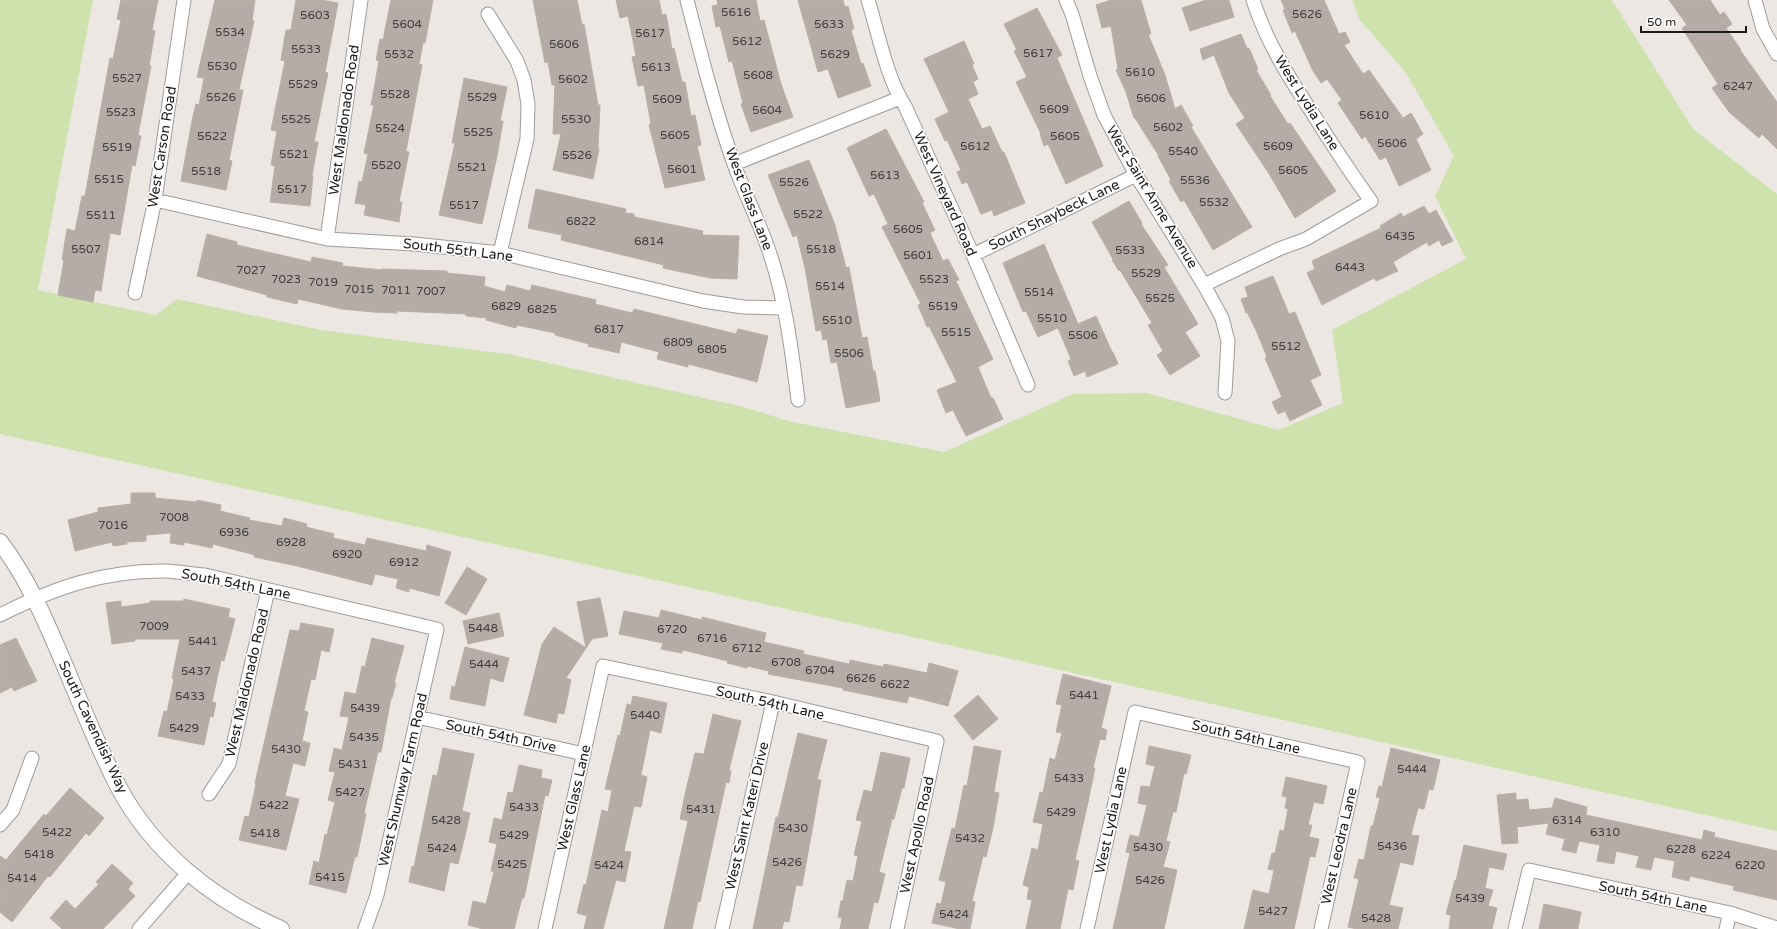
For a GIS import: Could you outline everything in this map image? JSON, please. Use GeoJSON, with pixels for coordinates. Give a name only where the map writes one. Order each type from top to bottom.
{"type":"FeatureCollection","features":[{"type":"Feature","properties":{"kind":"street","name":"West Carson Road"},"geometry":{"type":"LineString","coordinates":[[135,293],[155,200],[184,0]]}},
{"type":"Feature","properties":{"kind":"street","name":"West Maldonado Road"},"geometry":{"type":"LineString","coordinates":[[326,239],[361,0]]}},
{"type":"Feature","properties":{"kind":"street","name":"West Glass Lane"},"geometry":{"type":"LineString","coordinates":[[687,0],[704,66],[734,164],[772,258],[784,308],[793,359],[798,400]]}},
{"type":"Feature","properties":{"kind":"street","name":"West Vineyard Road"},"geometry":{"type":"LineString","coordinates":[[868,0],[886,61],[900,98],[973,254],[1028,385]]}},
{"type":"Feature","properties":{"kind":"street","name":"West Saint Anne Avenue"},"geometry":{"type":"LineString","coordinates":[[1066,0],[1072,14],[1090,76],[1104,116],[1136,175],[1204,284],[1222,318],[1228,341],[1225,393]]}},
{"type":"Feature","properties":{"kind":"street","name":"West Lydia Lane"},"geometry":{"type":"LineString","coordinates":[[1204,284],[1279,249],[1306,240],[1371,201],[1345,164],[1295,86],[1275,51],[1253,0]]}},
{"type":"Feature","properties":{"kind":"street"},"geometry":{"type":"LineString","coordinates":[[1754,0],[1763,29],[1777,54]]}},
{"type":"Feature","properties":{"kind":"street"},"geometry":{"type":"LineString","coordinates":[[488,14],[517,61],[524,80],[528,104],[527,139],[500,253]]}},
{"type":"Feature","properties":{"kind":"street"},"geometry":{"type":"LineString","coordinates":[[734,164],[900,98]]}},
{"type":"Feature","properties":{"kind":"street","name":"South Shaybeck Lane"},"geometry":{"type":"LineString","coordinates":[[973,254],[1136,175]]}},
{"type":"Feature","properties":{"kind":"street","name":"South 55th Lane"},"geometry":{"type":"LineString","coordinates":[[155,200],[326,239],[414,244],[500,253],[703,302],[743,307],[784,308]]}},
{"type":"Feature","properties":{"kind":"street","name":"South Cavendish Way"},"geometry":{"type":"LineString","coordinates":[[0,542],[36,598],[119,787],[150,833],[167,854],[215,894],[281,929]]}},
{"type":"Feature","properties":{"kind":"street","name":"South 54th Lane"},"geometry":{"type":"LineString","coordinates":[[0,615],[36,598],[81,581],[109,574],[167,571],[205,575],[436,629]]}},
{"type":"Feature","properties":{"kind":"street","name":"West Maldonado Road"},"geometry":{"type":"LineString","coordinates":[[209,794],[229,764],[268,590]]}},
{"type":"Feature","properties":{"kind":"street","name":"West Shumway Farm Road"},"geometry":{"type":"LineString","coordinates":[[366,929],[377,895],[436,629]]}},
{"type":"Feature","properties":{"kind":"street","name":"West Glass Lane"},"geometry":{"type":"LineString","coordinates":[[545,929],[603,666]]}},
{"type":"Feature","properties":{"kind":"street","name":"South 54th Lane"},"geometry":{"type":"LineString","coordinates":[[603,666],[773,702],[937,741]]}},
{"type":"Feature","properties":{"kind":"street","name":"West Saint Kateri Drive"},"geometry":{"type":"LineString","coordinates":[[722,929],[773,702]]}},
{"type":"Feature","properties":{"kind":"street","name":"West Lydia Lane"},"geometry":{"type":"LineString","coordinates":[[1087,929],[1135,712]]}},
{"type":"Feature","properties":{"kind":"street","name":"South 54th Lane"},"geometry":{"type":"LineString","coordinates":[[1135,712],[1358,762]]}},
{"type":"Feature","properties":{"kind":"street","name":"South 54th Drive"},"geometry":{"type":"LineString","coordinates":[[417,717],[584,754]]}},
{"type":"Feature","properties":{"kind":"street","name":"West Apollo Road"},"geometry":{"type":"LineString","coordinates":[[897,929],[937,741]]}},
{"type":"Feature","properties":{"kind":"street"},"geometry":{"type":"LineString","coordinates":[[0,825],[13,810],[32,758]]}},
{"type":"Feature","properties":{"kind":"street","name":"West Leodra Lane"},"geometry":{"type":"LineString","coordinates":[[1321,929],[1358,762]]}},
{"type":"Feature","properties":{"kind":"street","name":"South 54th Lane"},"geometry":{"type":"LineString","coordinates":[[1515,929],[1528,870],[1730,913],[1777,928]]}},
{"type":"Feature","properties":{"kind":"street"},"geometry":{"type":"LineString","coordinates":[[139,929],[188,873]]}},
{"type":"Feature","properties":{"kind":"street"},"geometry":{"type":"LineString","coordinates":[[1726,929],[1730,913]]}},
{"type":"Feature","properties":{"kind":"green space"},"geometry":{"type":"Polygon","coordinates":[[[0,0],[93,0],[38,290],[156,315],[177,299],[321,330],[513,355],[744,407],[788,421],[944,452],[1073,394],[1147,393],[1278,430],[1343,403],[1332,330],[1466,259],[1435,196],[1454,156],[1406,73],[1360,20],[1352,0],[1612,0],[1693,129],[1777,194],[1777,831],[0,434],[0,0]]]}},
{"type":"Feature","properties":{"kind":"building"},"geometry":{"type":"Polygon","coordinates":[[[121,0],[158,0],[152,30],[155,31],[149,66],[151,66],[138,135],[141,136],[135,166],[132,165],[120,235],[110,233],[101,291],[95,290],[93,302],[58,295],[64,260],[62,260],[67,229],[75,231],[82,196],[85,196],[110,58],[113,59],[121,20],[117,19],[121,0]]]}},
{"type":"Feature","properties":{"kind":"building"},"geometry":{"type":"Polygon","coordinates":[[[215,0],[255,0],[252,21],[254,21],[239,90],[243,90],[229,160],[232,161],[226,190],[181,181],[193,116],[196,104],[199,105],[204,78],[197,77],[215,0]]]}},
{"type":"Feature","properties":{"kind":"building"},"geometry":{"type":"Polygon","coordinates":[[[296,0],[321,0],[338,3],[325,72],[328,73],[314,142],[318,142],[312,176],[310,206],[270,202],[275,166],[271,165],[277,131],[271,130],[285,61],[281,60],[286,30],[291,30],[296,0]]]}},
{"type":"Feature","properties":{"kind":"building"},"geometry":{"type":"Polygon","coordinates":[[[391,0],[433,0],[425,43],[423,43],[419,64],[422,65],[406,151],[409,152],[399,202],[402,202],[399,222],[364,215],[366,205],[355,203],[359,181],[362,182],[368,154],[364,153],[374,105],[371,105],[379,61],[376,60],[380,39],[383,40],[391,0]]]}},
{"type":"Feature","properties":{"kind":"building"},"geometry":{"type":"Polygon","coordinates":[[[533,0],[577,0],[582,25],[584,24],[598,105],[600,105],[599,149],[593,179],[553,170],[561,134],[553,134],[555,85],[552,85],[548,62],[545,63],[533,0]]]}},
{"type":"Feature","properties":{"kind":"building"},"geometry":{"type":"Polygon","coordinates":[[[616,0],[659,0],[662,15],[666,14],[672,49],[674,48],[682,82],[685,82],[691,116],[695,115],[701,145],[697,146],[705,180],[665,188],[649,125],[651,124],[644,85],[638,86],[632,57],[636,56],[628,16],[620,18],[616,0]]]}},
{"type":"Feature","properties":{"kind":"building"},"geometry":{"type":"Polygon","coordinates":[[[717,0],[756,0],[760,21],[764,20],[781,84],[793,117],[751,132],[741,104],[743,103],[732,61],[729,62],[720,26],[716,27],[712,6],[718,5],[717,0]]]}},
{"type":"Feature","properties":{"kind":"building"},"geometry":{"type":"Polygon","coordinates":[[[798,0],[843,0],[845,7],[848,6],[854,29],[851,30],[861,64],[863,63],[871,86],[838,98],[828,69],[818,72],[798,0]]]}},
{"type":"Feature","properties":{"kind":"building"},"geometry":{"type":"Polygon","coordinates":[[[1111,0],[1141,0],[1151,34],[1148,34],[1165,75],[1175,109],[1181,105],[1193,126],[1191,127],[1252,227],[1213,250],[1184,200],[1181,202],[1169,181],[1171,180],[1159,156],[1134,118],[1126,92],[1116,70],[1118,69],[1111,26],[1102,28],[1096,5],[1111,0]]]}},
{"type":"Feature","properties":{"kind":"building"},"geometry":{"type":"Polygon","coordinates":[[[1206,0],[1229,0],[1234,17],[1190,31],[1182,8],[1206,0]]]}},
{"type":"Feature","properties":{"kind":"building"},"geometry":{"type":"Polygon","coordinates":[[[1281,0],[1324,0],[1339,34],[1345,32],[1350,42],[1344,45],[1363,74],[1369,70],[1403,118],[1411,113],[1423,134],[1416,139],[1431,170],[1399,186],[1386,157],[1380,160],[1365,136],[1362,139],[1338,103],[1342,100],[1327,79],[1321,83],[1313,71],[1295,31],[1292,33],[1283,10],[1285,9],[1281,0]]]}},
{"type":"Feature","properties":{"kind":"building"},"geometry":{"type":"Polygon","coordinates":[[[1669,0],[1710,0],[1720,15],[1724,12],[1732,24],[1726,28],[1777,102],[1777,149],[1762,134],[1759,138],[1729,112],[1712,88],[1718,84],[1682,28],[1687,25],[1669,0]]]}},
{"type":"Feature","properties":{"kind":"building"},"geometry":{"type":"Polygon","coordinates":[[[1037,8],[1062,55],[1057,58],[1103,166],[1066,184],[1048,144],[1044,146],[1041,134],[1016,82],[1027,77],[1014,51],[1017,50],[1004,24],[1037,8]]]}},
{"type":"Feature","properties":{"kind":"building"},"geometry":{"type":"Polygon","coordinates":[[[1241,34],[1258,69],[1256,70],[1271,95],[1270,96],[1336,191],[1295,218],[1268,172],[1236,124],[1245,118],[1229,93],[1214,55],[1203,60],[1200,49],[1241,34]]]}},
{"type":"Feature","properties":{"kind":"building"},"geometry":{"type":"Polygon","coordinates":[[[964,41],[974,64],[972,65],[978,79],[973,82],[978,94],[968,99],[982,129],[990,126],[1002,152],[1004,152],[1025,203],[994,216],[992,210],[981,214],[967,182],[962,184],[957,172],[961,170],[935,119],[949,112],[924,59],[964,41]]]}},
{"type":"Feature","properties":{"kind":"building"},"geometry":{"type":"Polygon","coordinates":[[[464,78],[507,87],[500,121],[503,121],[497,156],[482,224],[439,215],[455,143],[452,143],[464,78]]]}},
{"type":"Feature","properties":{"kind":"building"},"geometry":{"type":"Polygon","coordinates":[[[886,129],[924,202],[922,203],[935,230],[930,233],[943,261],[948,259],[959,280],[956,281],[993,359],[978,367],[991,398],[993,398],[1003,419],[966,436],[953,410],[946,413],[937,390],[957,382],[929,326],[927,327],[918,305],[921,304],[882,227],[888,224],[874,194],[869,196],[847,148],[886,129]]]}},
{"type":"Feature","properties":{"kind":"building"},"geometry":{"type":"Polygon","coordinates":[[[809,160],[835,225],[846,268],[849,267],[862,338],[867,337],[880,401],[846,408],[837,362],[831,363],[827,339],[823,340],[821,330],[816,331],[805,268],[797,235],[793,237],[768,175],[809,160]]]}},
{"type":"Feature","properties":{"kind":"building"},"geometry":{"type":"Polygon","coordinates":[[[536,189],[626,209],[625,213],[634,214],[634,217],[703,231],[702,235],[739,236],[737,279],[710,278],[663,268],[664,265],[561,240],[562,235],[528,228],[536,189]]]}},
{"type":"Feature","properties":{"kind":"building"},"geometry":{"type":"Polygon","coordinates":[[[1129,201],[1142,223],[1141,224],[1168,265],[1164,267],[1198,324],[1185,332],[1200,356],[1170,375],[1157,355],[1163,351],[1148,325],[1152,323],[1120,270],[1119,271],[1112,260],[1113,259],[1092,222],[1129,201]]]}},
{"type":"Feature","properties":{"kind":"building"},"geometry":{"type":"Polygon","coordinates":[[[1424,206],[1429,214],[1436,210],[1453,241],[1442,246],[1439,240],[1429,246],[1427,242],[1393,262],[1398,271],[1376,281],[1374,278],[1322,305],[1307,273],[1315,269],[1312,261],[1381,228],[1380,226],[1401,213],[1403,217],[1424,206]]]}},
{"type":"Feature","properties":{"kind":"building"},"geometry":{"type":"Polygon","coordinates":[[[207,234],[237,242],[237,245],[311,262],[312,257],[343,263],[342,266],[382,270],[447,271],[447,273],[485,277],[484,286],[505,292],[507,285],[530,291],[532,285],[596,300],[595,304],[632,313],[634,309],[736,334],[738,329],[768,336],[757,382],[688,364],[688,367],[657,359],[659,352],[621,342],[619,353],[588,346],[589,344],[555,335],[555,333],[517,325],[516,328],[486,320],[487,318],[466,316],[466,314],[397,311],[397,313],[373,312],[342,309],[298,299],[297,304],[267,297],[267,295],[197,276],[207,234]]]}},
{"type":"Feature","properties":{"kind":"building"},"geometry":{"type":"Polygon","coordinates":[[[1044,244],[1078,324],[1096,316],[1118,364],[1087,377],[1085,371],[1074,376],[1068,361],[1071,359],[1058,328],[1038,337],[1026,311],[1023,312],[1003,263],[1044,244]]]}},
{"type":"Feature","properties":{"kind":"building"},"geometry":{"type":"Polygon","coordinates":[[[1273,276],[1289,314],[1295,312],[1321,375],[1310,380],[1322,405],[1290,421],[1285,411],[1278,414],[1272,402],[1282,397],[1265,358],[1267,357],[1256,330],[1247,312],[1246,313],[1241,299],[1248,297],[1245,287],[1273,276]]]}},
{"type":"Feature","properties":{"kind":"building"},"geometry":{"type":"Polygon","coordinates":[[[131,493],[155,493],[155,498],[197,502],[197,500],[221,505],[220,511],[250,518],[249,520],[282,526],[284,518],[307,524],[306,527],[334,534],[333,538],[365,545],[367,538],[426,551],[427,545],[451,552],[439,596],[409,588],[409,592],[396,588],[398,579],[375,574],[372,585],[254,557],[255,555],[213,544],[212,548],[184,542],[184,545],[170,543],[171,533],[146,535],[146,541],[127,542],[127,544],[113,546],[112,542],[75,551],[68,520],[98,512],[98,508],[131,504],[131,493]]]}},
{"type":"Feature","properties":{"kind":"building"},"geometry":{"type":"Polygon","coordinates":[[[467,567],[487,579],[466,615],[445,603],[467,567]]]}},
{"type":"Feature","properties":{"kind":"building"},"geometry":{"type":"Polygon","coordinates":[[[600,598],[608,636],[592,639],[586,648],[577,602],[600,598]]]}},
{"type":"Feature","properties":{"kind":"building"},"geometry":{"type":"Polygon","coordinates":[[[184,599],[230,609],[228,617],[235,619],[224,661],[221,660],[212,702],[216,703],[213,717],[210,716],[204,745],[158,736],[164,711],[167,712],[180,639],[135,639],[135,641],[112,644],[106,603],[121,601],[121,607],[150,603],[150,601],[183,601],[184,599]]]}},
{"type":"Feature","properties":{"kind":"building"},"geometry":{"type":"Polygon","coordinates":[[[661,610],[702,620],[702,617],[766,633],[764,642],[804,651],[803,654],[849,664],[850,660],[883,667],[884,664],[927,673],[929,663],[958,671],[948,706],[909,696],[907,703],[843,690],[843,688],[768,674],[769,671],[747,666],[747,668],[727,663],[728,661],[683,650],[682,653],[661,649],[663,643],[619,634],[624,611],[659,618],[661,610]]]}},
{"type":"Feature","properties":{"kind":"building"},"geometry":{"type":"Polygon","coordinates":[[[499,613],[504,636],[468,644],[463,621],[499,613]]]}},
{"type":"Feature","properties":{"kind":"building"},"geometry":{"type":"Polygon","coordinates":[[[301,623],[334,629],[329,652],[321,650],[315,680],[311,679],[304,711],[308,712],[302,741],[310,743],[305,766],[293,763],[285,796],[299,799],[286,850],[239,840],[245,816],[249,817],[255,783],[290,630],[299,631],[301,623]]]}},
{"type":"Feature","properties":{"kind":"building"},"geometry":{"type":"Polygon","coordinates":[[[554,627],[586,648],[566,678],[571,680],[564,714],[558,713],[556,723],[524,715],[542,644],[554,627]]]}},
{"type":"Feature","properties":{"kind":"building"},"geometry":{"type":"Polygon","coordinates":[[[16,638],[37,681],[14,691],[12,687],[0,693],[0,645],[16,638]]]}},
{"type":"Feature","properties":{"kind":"building"},"geometry":{"type":"Polygon","coordinates":[[[372,638],[404,646],[394,683],[396,683],[391,698],[381,752],[378,752],[364,813],[366,814],[357,857],[355,856],[346,893],[309,884],[314,861],[319,863],[325,834],[327,835],[335,802],[328,800],[335,772],[329,771],[334,748],[342,750],[349,717],[340,716],[345,692],[356,694],[362,666],[365,667],[372,638]]]}},
{"type":"Feature","properties":{"kind":"building"},"geometry":{"type":"Polygon","coordinates":[[[465,647],[509,658],[503,682],[490,678],[485,706],[450,699],[452,686],[455,687],[465,647]]]}},
{"type":"Feature","properties":{"kind":"building"},"geometry":{"type":"Polygon","coordinates":[[[1063,674],[1111,686],[1101,728],[1107,730],[1105,740],[1100,739],[1093,768],[1095,768],[1075,860],[1079,861],[1073,890],[1068,889],[1060,929],[1026,929],[1032,900],[1027,899],[1029,887],[1023,885],[1032,848],[1038,850],[1043,824],[1033,822],[1040,792],[1043,793],[1050,758],[1055,760],[1062,733],[1056,732],[1062,705],[1056,704],[1063,674]]]}},
{"type":"Feature","properties":{"kind":"building"},"geometry":{"type":"Polygon","coordinates":[[[978,695],[998,719],[973,740],[954,716],[978,695]]]}},
{"type":"Feature","properties":{"kind":"building"},"geometry":{"type":"Polygon","coordinates":[[[633,696],[667,703],[661,733],[650,730],[641,775],[647,777],[641,807],[634,806],[624,851],[631,852],[625,882],[616,880],[603,929],[584,929],[587,916],[577,913],[584,884],[586,885],[602,810],[608,812],[612,790],[605,789],[618,735],[620,736],[627,704],[631,705],[633,696]]]}},
{"type":"Feature","properties":{"kind":"building"},"geometry":{"type":"Polygon","coordinates":[[[713,714],[741,721],[729,770],[731,771],[729,783],[726,782],[700,902],[698,901],[692,929],[664,929],[688,821],[680,819],[686,790],[695,753],[704,754],[713,714]]]}},
{"type":"Feature","properties":{"kind":"building"},"geometry":{"type":"Polygon","coordinates":[[[798,733],[827,740],[817,780],[821,780],[802,886],[796,885],[789,922],[784,921],[782,929],[753,929],[776,817],[778,817],[798,733]]]}},
{"type":"Feature","properties":{"kind":"building"},"geometry":{"type":"Polygon","coordinates":[[[974,746],[1001,751],[994,792],[999,793],[986,857],[983,856],[972,901],[975,902],[970,929],[960,929],[932,923],[937,903],[941,904],[946,882],[939,880],[952,828],[955,829],[964,785],[967,786],[974,746]]]}},
{"type":"Feature","properties":{"kind":"building"},"geometry":{"type":"Polygon","coordinates":[[[1149,746],[1191,755],[1186,774],[1184,773],[1176,812],[1173,812],[1166,841],[1170,842],[1163,867],[1177,870],[1164,929],[1113,929],[1130,853],[1126,852],[1130,835],[1139,837],[1147,805],[1138,803],[1141,786],[1150,787],[1155,766],[1146,764],[1149,746]]]}},
{"type":"Feature","properties":{"kind":"building"},"geometry":{"type":"Polygon","coordinates":[[[443,748],[474,754],[462,811],[470,813],[465,836],[458,864],[450,862],[444,891],[409,882],[412,866],[414,867],[433,775],[437,776],[443,748]]]}},
{"type":"Feature","properties":{"kind":"building"},"geometry":{"type":"Polygon","coordinates":[[[1391,748],[1440,760],[1433,790],[1429,789],[1424,809],[1418,808],[1411,835],[1419,836],[1413,865],[1400,862],[1389,905],[1403,908],[1398,929],[1357,929],[1348,927],[1359,879],[1354,878],[1359,859],[1364,860],[1371,826],[1373,826],[1380,798],[1376,797],[1379,786],[1382,787],[1391,748]]]}},
{"type":"Feature","properties":{"kind":"building"},"geometry":{"type":"Polygon","coordinates":[[[881,752],[910,758],[904,788],[902,788],[894,819],[892,819],[879,872],[885,874],[878,903],[874,902],[868,929],[840,929],[842,918],[838,917],[841,901],[843,901],[847,880],[853,881],[858,856],[854,855],[862,821],[856,820],[864,790],[872,792],[881,752]]]}},
{"type":"Feature","properties":{"kind":"building"},"geometry":{"type":"Polygon","coordinates":[[[519,765],[542,770],[541,778],[552,780],[548,796],[545,795],[524,898],[522,898],[514,929],[483,929],[468,925],[473,901],[486,904],[494,872],[491,871],[497,844],[489,842],[494,818],[502,820],[508,792],[513,793],[519,765]]]}},
{"type":"Feature","properties":{"kind":"building"},"geometry":{"type":"Polygon","coordinates":[[[1286,777],[1327,786],[1323,804],[1314,802],[1308,825],[1312,825],[1309,837],[1319,839],[1315,857],[1310,856],[1294,929],[1244,929],[1253,890],[1269,894],[1274,870],[1268,869],[1272,853],[1275,853],[1280,830],[1284,831],[1288,809],[1285,808],[1287,797],[1282,796],[1286,777]]]}},
{"type":"Feature","properties":{"kind":"building"},"geometry":{"type":"Polygon","coordinates":[[[70,788],[104,818],[89,836],[86,833],[50,877],[48,876],[12,922],[0,912],[0,856],[6,860],[44,814],[46,816],[70,788]]]}},
{"type":"Feature","properties":{"kind":"building"},"geometry":{"type":"Polygon","coordinates":[[[1516,793],[1516,800],[1528,799],[1529,810],[1552,808],[1555,798],[1587,807],[1586,815],[1702,840],[1704,830],[1715,833],[1714,837],[1777,851],[1777,900],[1733,890],[1734,886],[1690,876],[1689,881],[1672,877],[1675,861],[1654,857],[1651,870],[1636,867],[1639,856],[1616,851],[1614,864],[1597,861],[1600,845],[1579,841],[1576,853],[1562,850],[1565,839],[1546,834],[1549,823],[1517,827],[1518,843],[1502,844],[1497,795],[1516,793]]]}},
{"type":"Feature","properties":{"kind":"building"},"geometry":{"type":"Polygon","coordinates":[[[1464,845],[1507,854],[1503,870],[1489,867],[1485,888],[1493,890],[1488,906],[1497,908],[1492,929],[1449,929],[1451,915],[1446,914],[1455,880],[1456,881],[1464,845]]]}},
{"type":"Feature","properties":{"kind":"building"},"geometry":{"type":"Polygon","coordinates":[[[112,864],[133,883],[128,889],[135,896],[103,929],[62,929],[50,918],[66,900],[75,909],[99,884],[96,882],[112,864]]]}},
{"type":"Feature","properties":{"kind":"building"},"geometry":{"type":"Polygon","coordinates":[[[1544,904],[1581,912],[1578,929],[1539,929],[1544,904]]]}}]}
